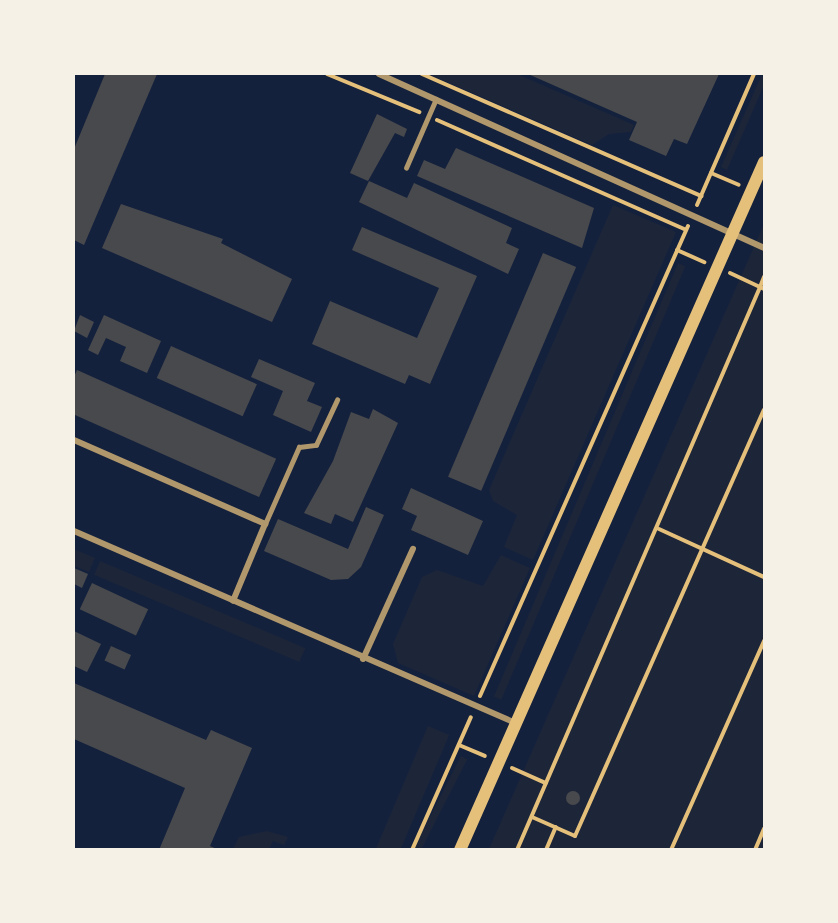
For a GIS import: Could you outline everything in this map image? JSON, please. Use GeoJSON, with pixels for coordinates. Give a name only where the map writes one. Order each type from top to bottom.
{"type":"FeatureCollection","features":[{"type":"Feature","properties":{"kind":"main road"},"geometry":{"type":"LineString","coordinates":[[460,849],[765,162]]}},
{"type":"Feature","properties":{"kind":"street"},"geometry":{"type":"LineString","coordinates":[[379,74],[765,248]]}},
{"type":"Feature","properties":{"kind":"street"},"geometry":{"type":"LineString","coordinates":[[74,440],[265,524],[233,601]]}},
{"type":"Feature","properties":{"kind":"street"},"geometry":{"type":"LineString","coordinates":[[74,531],[516,724]]}},
{"type":"Feature","properties":{"kind":"street"},"geometry":{"type":"LineString","coordinates":[[363,659],[413,549]]}},
{"type":"Feature","properties":{"kind":"lane"},"geometry":{"type":"LineString","coordinates":[[406,168],[436,99]]}},
{"type":"Feature","properties":{"kind":"lane"},"geometry":{"type":"LineString","coordinates":[[265,524],[299,447],[316,446],[337,400]]}},
{"type":"Feature","properties":{"kind":"path"},"geometry":{"type":"LineString","coordinates":[[327,74],[429,116],[686,230]]}},
{"type":"Feature","properties":{"kind":"path"},"geometry":{"type":"LineString","coordinates":[[422,74],[701,195]]}},
{"type":"Feature","properties":{"kind":"path"},"geometry":{"type":"LineString","coordinates":[[412,849],[693,215],[753,74]]}},
{"type":"Feature","properties":{"kind":"path"},"geometry":{"type":"LineString","coordinates":[[517,849],[659,529],[765,277]]}},
{"type":"Feature","properties":{"kind":"path"},"geometry":{"type":"LineString","coordinates":[[532,817],[575,836],[765,410]]}},
{"type":"Feature","properties":{"kind":"path"},"geometry":{"type":"LineString","coordinates":[[659,529],[765,577]]}},
{"type":"Feature","properties":{"kind":"path"},"geometry":{"type":"LineString","coordinates":[[671,849],[765,641]]}},
{"type":"Feature","properties":{"kind":"path"},"geometry":{"type":"LineString","coordinates":[[546,849],[556,827]]}},
{"type":"Feature","properties":{"kind":"path"},"geometry":{"type":"LineString","coordinates":[[755,849],[765,829]]}},
{"type":"Feature","properties":{"kind":"shaded area"},"geometry":{"type":"Polygon","coordinates":[[[429,74],[517,74],[634,125],[631,132],[609,134],[592,145],[429,74]]]}},
{"type":"Feature","properties":{"kind":"shaded area"},"geometry":{"type":"Polygon","coordinates":[[[762,74],[764,85],[727,170],[721,167],[762,74]]]}},
{"type":"Feature","properties":{"kind":"shaded area"},"geometry":{"type":"Polygon","coordinates":[[[613,205],[676,232],[533,560],[504,547],[517,515],[493,501],[489,490],[613,205]]]}},
{"type":"Feature","properties":{"kind":"shaded area"},"geometry":{"type":"Polygon","coordinates":[[[764,224],[764,849],[489,849],[764,224]]]}},
{"type":"Feature","properties":{"kind":"shaded area"},"geometry":{"type":"Polygon","coordinates":[[[678,263],[685,266],[501,700],[494,697],[678,263]]]}},
{"type":"Feature","properties":{"kind":"shaded area"},"geometry":{"type":"Polygon","coordinates":[[[74,549],[95,558],[89,572],[74,566],[74,549]]]}},
{"type":"Feature","properties":{"kind":"shaded area"},"geometry":{"type":"Polygon","coordinates":[[[501,555],[530,568],[474,696],[398,663],[393,644],[422,577],[437,570],[483,586],[501,555]]]}},
{"type":"Feature","properties":{"kind":"shaded area"},"geometry":{"type":"Polygon","coordinates":[[[100,561],[305,648],[299,662],[94,575],[100,561]]]}},
{"type":"Feature","properties":{"kind":"shaded area"},"geometry":{"type":"Polygon","coordinates":[[[428,726],[449,735],[400,850],[376,849],[428,726]]]}},
{"type":"Feature","properties":{"kind":"shaded area"},"geometry":{"type":"Polygon","coordinates":[[[461,756],[467,759],[421,850],[415,847],[461,756]]]}},
{"type":"Feature","properties":{"kind":"shaded area"},"geometry":{"type":"Polygon","coordinates":[[[267,831],[288,837],[284,845],[273,841],[269,849],[233,849],[239,837],[267,831]]]}},
{"type":"Feature","properties":{"kind":"building"},"geometry":{"type":"Polygon","coordinates":[[[105,74],[157,74],[84,245],[74,240],[74,149],[105,74]]]}},
{"type":"Feature","properties":{"kind":"building"},"geometry":{"type":"Polygon","coordinates":[[[528,74],[719,74],[687,144],[674,139],[666,156],[629,140],[637,122],[528,74]]]}},
{"type":"Feature","properties":{"kind":"building"},"geometry":{"type":"Polygon","coordinates":[[[377,114],[407,129],[404,137],[395,133],[368,181],[350,173],[377,114]]]}},
{"type":"Feature","properties":{"kind":"building"},"geometry":{"type":"Polygon","coordinates":[[[456,148],[594,208],[582,248],[417,176],[424,160],[445,169],[456,148]]]}},
{"type":"Feature","properties":{"kind":"building"},"geometry":{"type":"Polygon","coordinates":[[[369,181],[407,198],[414,183],[512,228],[506,243],[519,249],[508,274],[359,202],[369,181]]]}},
{"type":"Feature","properties":{"kind":"building"},"geometry":{"type":"Polygon","coordinates":[[[121,204],[223,239],[221,243],[292,279],[272,322],[102,248],[121,204]]]}},
{"type":"Feature","properties":{"kind":"building"},"geometry":{"type":"Polygon","coordinates":[[[362,227],[477,276],[430,384],[409,375],[405,384],[312,344],[330,301],[417,338],[439,288],[352,250],[362,227]]]}},
{"type":"Feature","properties":{"kind":"building"},"geometry":{"type":"Polygon","coordinates":[[[543,253],[576,267],[481,491],[448,477],[543,253]]]}},
{"type":"Feature","properties":{"kind":"building"},"geometry":{"type":"Polygon","coordinates":[[[80,315],[94,322],[87,338],[74,331],[80,315]]]}},
{"type":"Feature","properties":{"kind":"building"},"geometry":{"type":"Polygon","coordinates":[[[104,315],[161,341],[147,373],[120,361],[126,347],[106,338],[98,355],[88,350],[104,315]]]}},
{"type":"Feature","properties":{"kind":"building"},"geometry":{"type":"Polygon","coordinates":[[[171,346],[257,384],[243,416],[157,378],[171,346]]]}},
{"type":"Feature","properties":{"kind":"building"},"geometry":{"type":"Polygon","coordinates":[[[259,359],[315,383],[307,401],[322,407],[311,432],[273,415],[283,391],[251,377],[259,359]]]}},
{"type":"Feature","properties":{"kind":"building"},"geometry":{"type":"Polygon","coordinates":[[[77,370],[276,459],[259,497],[74,415],[74,377],[77,370]]]}},
{"type":"Feature","properties":{"kind":"building"},"geometry":{"type":"Polygon","coordinates":[[[373,409],[398,423],[353,522],[335,514],[331,524],[304,513],[333,461],[351,412],[369,419],[373,409]]]}},
{"type":"Feature","properties":{"kind":"building"},"geometry":{"type":"Polygon","coordinates":[[[411,488],[483,521],[468,555],[411,530],[417,516],[402,509],[411,488]]]}},
{"type":"Feature","properties":{"kind":"building"},"geometry":{"type":"Polygon","coordinates":[[[366,507],[384,515],[361,567],[348,579],[331,580],[264,551],[278,519],[348,549],[366,507]]]}},
{"type":"Feature","properties":{"kind":"building"},"geometry":{"type":"Polygon","coordinates":[[[74,568],[88,574],[82,588],[74,584],[74,568]]]}},
{"type":"Feature","properties":{"kind":"building"},"geometry":{"type":"Polygon","coordinates":[[[92,583],[148,609],[136,635],[80,609],[92,583]]]}},
{"type":"Feature","properties":{"kind":"building"},"geometry":{"type":"Polygon","coordinates":[[[74,631],[101,644],[87,672],[74,666],[74,631]]]}},
{"type":"Feature","properties":{"kind":"building"},"geometry":{"type":"Polygon","coordinates":[[[111,646],[131,655],[125,670],[104,661],[111,646]]]}},
{"type":"Feature","properties":{"kind":"building"},"geometry":{"type":"Polygon","coordinates":[[[74,683],[206,740],[211,730],[252,748],[210,846],[219,850],[159,850],[185,788],[74,739],[74,683]]]}},
{"type":"Feature","properties":{"kind":"building"},"geometry":{"type":"Polygon","coordinates":[[[573,791],[578,793],[580,798],[578,803],[573,805],[568,803],[566,798],[568,793],[573,791]]]}}]}
